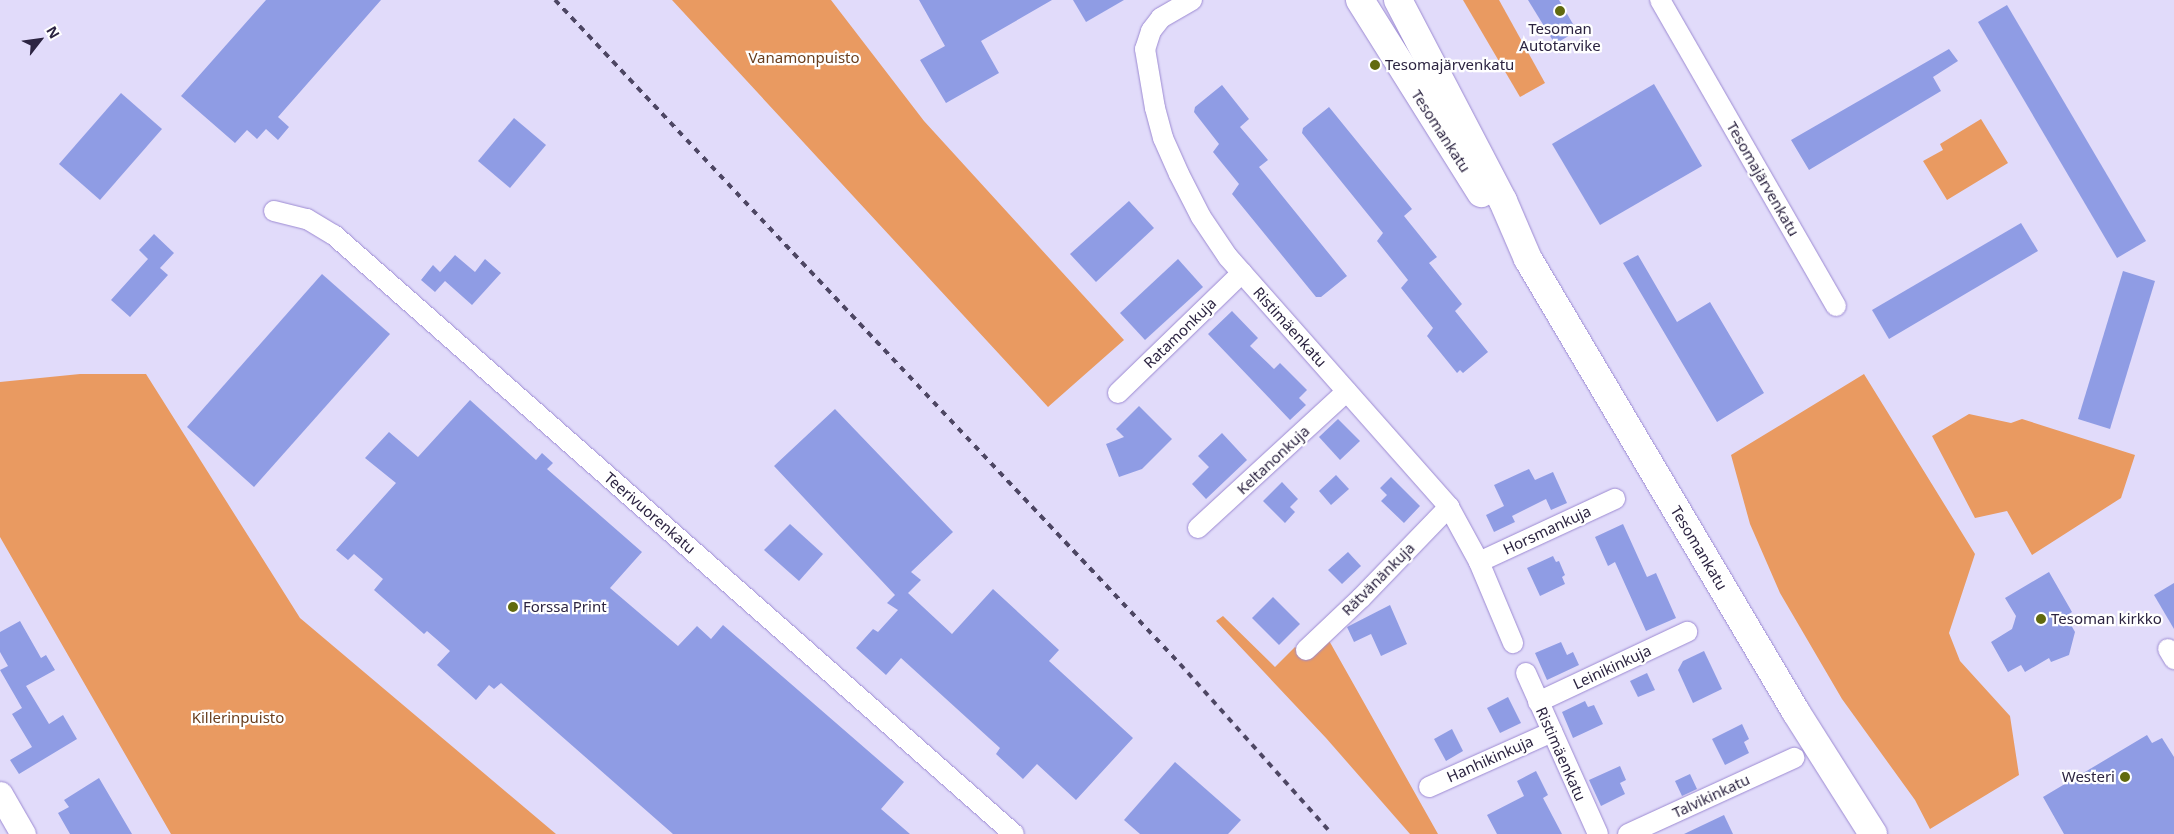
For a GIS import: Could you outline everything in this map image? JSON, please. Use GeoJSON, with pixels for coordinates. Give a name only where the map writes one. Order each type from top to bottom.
{"type":"FeatureCollection","features":[{"type":"Feature","properties":{"kind":"main road","name":"Tesomankatu"},"geometry":{"type":"LineString","coordinates":[[1360,0],[1494,214],[1528,259],[1796,712],[1873,834]]}},
{"type":"Feature","properties":{"kind":"main road","name":"Tesomankatu"},"geometry":{"type":"LineString","coordinates":[[1398,0],[1503,201],[1528,259]]}},
{"type":"Feature","properties":{"kind":"street","name":"Ristimäenkatu"},"geometry":{"type":"LineString","coordinates":[[1192,0],[1161,18],[1151,31],[1145,49],[1152,95],[1163,138],[1201,217],[1242,274],[1449,507],[1479,562],[1513,643]]}},
{"type":"Feature","properties":{"kind":"street","name":"Tesomajärvenkatu"},"geometry":{"type":"LineString","coordinates":[[1660,0],[1836,306]]}},
{"type":"Feature","properties":{"kind":"street","name":"Teerivuorenkatu"},"geometry":{"type":"LineString","coordinates":[[274,211],[307,219],[334,235],[1014,834]]}},
{"type":"Feature","properties":{"kind":"street","name":"Ratamonkuja"},"geometry":{"type":"LineString","coordinates":[[1118,393],[1242,274]]}},
{"type":"Feature","properties":{"kind":"street","name":"Keltanonkuja"},"geometry":{"type":"LineString","coordinates":[[1198,528],[1347,391]]}},
{"type":"Feature","properties":{"kind":"street","name":"Horsmankuja"},"geometry":{"type":"LineString","coordinates":[[1479,562],[1615,499]]}},
{"type":"Feature","properties":{"kind":"street","name":"Rätvänänkuja"},"geometry":{"type":"LineString","coordinates":[[1306,650],[1361,598],[1449,507]]}},
{"type":"Feature","properties":{"kind":"street","name":"Leinikinkuja"},"geometry":{"type":"LineString","coordinates":[[1538,702],[1687,632]]}},
{"type":"Feature","properties":{"kind":"street","name":"Ristimäenkatu"},"geometry":{"type":"LineString","coordinates":[[1526,673],[1598,834]]}},
{"type":"Feature","properties":{"kind":"street","name":"Hanhikinkuja"},"geometry":{"type":"LineString","coordinates":[[1429,787],[1552,732]]}},
{"type":"Feature","properties":{"kind":"street","name":"Talvikinkatu"},"geometry":{"type":"LineString","coordinates":[[1628,834],[1794,758]]}},
{"type":"Feature","properties":{"kind":"street"},"geometry":{"type":"LineString","coordinates":[[0,794],[23,834]]}},
{"type":"Feature","properties":{"kind":"green space","name":"Vanamonpuisto"},"geometry":{"type":"Polygon","coordinates":[[[672,0],[831,0],[924,121],[1124,340],[1048,407],[672,0]]]}},
{"type":"Feature","properties":{"kind":"green space"},"geometry":{"type":"Polygon","coordinates":[[[1463,0],[1499,0],[1545,83],[1520,97],[1463,0]]]}},
{"type":"Feature","properties":{"kind":"green space"},"geometry":{"type":"Polygon","coordinates":[[[1981,119],[2008,163],[1947,200],[1923,161],[1943,150],[1940,144],[1981,119]]]}},
{"type":"Feature","properties":{"kind":"green space","name":"Killerinpuisto"},"geometry":{"type":"Polygon","coordinates":[[[80,374],[146,374],[300,618],[556,834],[171,834],[0,537],[0,382],[80,374]]]}},
{"type":"Feature","properties":{"kind":"green space"},"geometry":{"type":"Polygon","coordinates":[[[1864,374],[1975,554],[1949,633],[1960,661],[2010,716],[2019,775],[1930,829],[1915,800],[1842,699],[1780,593],[1750,524],[1731,455],[1864,374]]]}},
{"type":"Feature","properties":{"kind":"green space"},"geometry":{"type":"Polygon","coordinates":[[[1969,414],[2011,423],[2022,419],[2135,455],[2121,498],[2032,555],[2007,511],[1975,518],[1932,436],[1969,414]]]}},
{"type":"Feature","properties":{"kind":"green space"},"geometry":{"type":"Polygon","coordinates":[[[1223,616],[1275,667],[1295,647],[1307,658],[1327,637],[1438,834],[1410,834],[1326,738],[1216,621],[1223,616]]]}},
{"type":"Feature","properties":{"kind":"building"},"geometry":{"type":"Polygon","coordinates":[[[266,0],[381,0],[278,117],[289,127],[278,140],[266,129],[257,139],[247,130],[235,143],[181,96],[266,0]]]}},
{"type":"Feature","properties":{"kind":"building"},"geometry":{"type":"Polygon","coordinates":[[[919,0],[1052,0],[981,41],[999,73],[946,103],[920,60],[945,46],[919,0]]]}},
{"type":"Feature","properties":{"kind":"building"},"geometry":{"type":"Polygon","coordinates":[[[1073,0],[1124,0],[1086,22],[1073,0]]]}},
{"type":"Feature","properties":{"kind":"building"},"geometry":{"type":"Polygon","coordinates":[[[1528,0],[1559,0],[1577,31],[1555,44],[1528,0]]]}},
{"type":"Feature","properties":{"kind":"building"},"geometry":{"type":"Polygon","coordinates":[[[2007,5],[2146,241],[2117,258],[1978,22],[2007,5]]]}},
{"type":"Feature","properties":{"kind":"building"},"geometry":{"type":"Polygon","coordinates":[[[1949,49],[1958,61],[1933,77],[1941,91],[1809,170],[1791,140],[1949,49]]]}},
{"type":"Feature","properties":{"kind":"building"},"geometry":{"type":"Polygon","coordinates":[[[1654,84],[1702,166],[1600,225],[1552,144],[1654,84]]]}},
{"type":"Feature","properties":{"kind":"building"},"geometry":{"type":"Polygon","coordinates":[[[1222,85],[1249,119],[1240,127],[1268,160],[1259,167],[1347,276],[1321,297],[1316,297],[1232,194],[1239,184],[1213,152],[1219,144],[1194,112],[1195,107],[1222,85]]]}},
{"type":"Feature","properties":{"kind":"building"},"geometry":{"type":"Polygon","coordinates":[[[121,93],[162,129],[100,200],[59,164],[121,93]]]}},
{"type":"Feature","properties":{"kind":"building"},"geometry":{"type":"Polygon","coordinates":[[[1329,107],[1412,209],[1404,216],[1437,257],[1429,263],[1462,304],[1455,311],[1488,352],[1463,373],[1460,370],[1457,373],[1427,336],[1433,328],[1401,288],[1408,280],[1377,241],[1383,233],[1302,133],[1303,128],[1329,107]]]}},
{"type":"Feature","properties":{"kind":"building"},"geometry":{"type":"Polygon","coordinates":[[[514,118],[546,145],[510,188],[478,161],[514,118]]]}},
{"type":"Feature","properties":{"kind":"building"},"geometry":{"type":"Polygon","coordinates":[[[1129,201],[1154,228],[1096,282],[1070,254],[1129,201]]]}},
{"type":"Feature","properties":{"kind":"building"},"geometry":{"type":"Polygon","coordinates":[[[2021,223],[2038,251],[1889,339],[1872,310],[2021,223]]]}},
{"type":"Feature","properties":{"kind":"building"},"geometry":{"type":"Polygon","coordinates":[[[154,234],[174,253],[160,268],[168,275],[130,317],[111,300],[148,259],[139,250],[154,234]]]}},
{"type":"Feature","properties":{"kind":"building"},"geometry":{"type":"Polygon","coordinates":[[[455,255],[475,272],[485,259],[501,273],[472,305],[445,281],[435,292],[421,280],[433,265],[440,272],[455,255]]]}},
{"type":"Feature","properties":{"kind":"building"},"geometry":{"type":"Polygon","coordinates":[[[1638,255],[1677,322],[1710,302],[1764,393],[1717,422],[1623,263],[1638,255]]]}},
{"type":"Feature","properties":{"kind":"building"},"geometry":{"type":"Polygon","coordinates":[[[1178,259],[1203,287],[1145,340],[1120,313],[1178,259]]]}},
{"type":"Feature","properties":{"kind":"building"},"geometry":{"type":"Polygon","coordinates":[[[2123,271],[2155,281],[2110,429],[2078,419],[2123,271]]]}},
{"type":"Feature","properties":{"kind":"building"},"geometry":{"type":"Polygon","coordinates":[[[322,274],[390,334],[254,487],[187,427],[322,274]]]}},
{"type":"Feature","properties":{"kind":"building"},"geometry":{"type":"Polygon","coordinates":[[[1232,311],[1258,338],[1250,346],[1274,369],[1280,363],[1307,390],[1299,398],[1306,405],[1290,420],[1208,334],[1232,311]]]}},
{"type":"Feature","properties":{"kind":"building","name":"Forssa Print"},"geometry":{"type":"Polygon","coordinates":[[[470,400],[536,460],[542,453],[553,463],[547,469],[642,552],[610,588],[678,646],[697,626],[711,639],[723,625],[904,782],[881,809],[910,834],[673,834],[501,683],[494,689],[489,685],[476,700],[437,665],[450,651],[427,631],[424,634],[374,590],[383,579],[354,554],[348,560],[336,550],[396,483],[365,458],[389,432],[418,457],[470,400]]]}},
{"type":"Feature","properties":{"kind":"building"},"geometry":{"type":"Polygon","coordinates":[[[1139,406],[1172,439],[1142,469],[1119,477],[1106,444],[1124,437],[1116,429],[1139,406]]]}},
{"type":"Feature","properties":{"kind":"building"},"geometry":{"type":"Polygon","coordinates":[[[835,409],[953,532],[911,572],[921,580],[908,593],[952,634],[993,589],[1059,650],[1049,661],[1133,738],[1076,800],[1037,764],[1023,779],[996,754],[1000,748],[901,658],[886,675],[856,648],[873,629],[878,632],[898,610],[887,603],[895,595],[774,466],[835,409]]]}},
{"type":"Feature","properties":{"kind":"building"},"geometry":{"type":"Polygon","coordinates":[[[1338,419],[1360,441],[1340,460],[1319,437],[1338,419]]]}},
{"type":"Feature","properties":{"kind":"building"},"geometry":{"type":"Polygon","coordinates":[[[1222,433],[1247,460],[1206,499],[1192,484],[1209,467],[1198,456],[1222,433]]]}},
{"type":"Feature","properties":{"kind":"building"},"geometry":{"type":"Polygon","coordinates":[[[1529,469],[1535,480],[1553,472],[1567,503],[1551,510],[1546,499],[1512,516],[1515,522],[1494,532],[1486,515],[1504,506],[1494,485],[1529,469]]]}},
{"type":"Feature","properties":{"kind":"building"},"geometry":{"type":"Polygon","coordinates":[[[1336,475],[1349,489],[1331,505],[1319,491],[1336,475]]]}},
{"type":"Feature","properties":{"kind":"building"},"geometry":{"type":"Polygon","coordinates":[[[1391,477],[1420,506],[1404,523],[1381,501],[1387,495],[1380,488],[1391,477]]]}},
{"type":"Feature","properties":{"kind":"building"},"geometry":{"type":"Polygon","coordinates":[[[1282,482],[1298,499],[1290,507],[1295,512],[1285,523],[1263,501],[1282,482]]]}},
{"type":"Feature","properties":{"kind":"building"},"geometry":{"type":"Polygon","coordinates":[[[790,524],[823,554],[799,581],[764,550],[790,524]]]}},
{"type":"Feature","properties":{"kind":"building"},"geometry":{"type":"Polygon","coordinates":[[[1623,524],[1647,577],[1656,573],[1676,618],[1646,631],[1615,562],[1608,566],[1595,537],[1623,524]]]}},
{"type":"Feature","properties":{"kind":"building"},"geometry":{"type":"Polygon","coordinates":[[[1348,552],[1361,566],[1342,584],[1328,570],[1348,552]]]}},
{"type":"Feature","properties":{"kind":"building"},"geometry":{"type":"Polygon","coordinates":[[[1553,556],[1556,562],[1559,561],[1565,575],[1562,577],[1565,584],[1540,596],[1527,568],[1553,556]]]}},
{"type":"Feature","properties":{"kind":"building","name":"Tesoman kirkko"},"geometry":{"type":"Polygon","coordinates":[[[2049,572],[2072,612],[2066,616],[2075,632],[2069,655],[2051,662],[2049,658],[2025,672],[2021,665],[2008,672],[1991,642],[2012,629],[2014,623],[2016,616],[2005,598],[2049,572]]]}},
{"type":"Feature","properties":{"kind":"building"},"geometry":{"type":"Polygon","coordinates":[[[2174,583],[2174,629],[2154,595],[2174,583]]]}},
{"type":"Feature","properties":{"kind":"building"},"geometry":{"type":"Polygon","coordinates":[[[1273,597],[1300,624],[1279,645],[1252,618],[1273,597]]]}},
{"type":"Feature","properties":{"kind":"building"},"geometry":{"type":"Polygon","coordinates":[[[1390,605],[1407,644],[1381,656],[1371,634],[1354,642],[1347,627],[1390,605]]]}},
{"type":"Feature","properties":{"kind":"building"},"geometry":{"type":"Polygon","coordinates":[[[20,621],[41,658],[46,655],[55,670],[26,686],[49,724],[63,715],[77,739],[19,774],[10,760],[32,747],[12,714],[22,708],[0,670],[8,666],[0,652],[0,632],[20,621]]]}},
{"type":"Feature","properties":{"kind":"building"},"geometry":{"type":"Polygon","coordinates":[[[1561,642],[1567,655],[1573,652],[1579,665],[1547,680],[1535,653],[1561,642]]]}},
{"type":"Feature","properties":{"kind":"building"},"geometry":{"type":"Polygon","coordinates":[[[1704,651],[1722,689],[1693,703],[1678,670],[1683,661],[1704,651]]]}},
{"type":"Feature","properties":{"kind":"building"},"geometry":{"type":"Polygon","coordinates":[[[1647,673],[1655,690],[1638,697],[1630,681],[1647,673]]]}},
{"type":"Feature","properties":{"kind":"building"},"geometry":{"type":"Polygon","coordinates":[[[1508,697],[1521,723],[1500,733],[1487,708],[1508,697]]]}},
{"type":"Feature","properties":{"kind":"building"},"geometry":{"type":"Polygon","coordinates":[[[1585,701],[1588,707],[1594,705],[1603,724],[1573,738],[1562,712],[1585,701]]]}},
{"type":"Feature","properties":{"kind":"building"},"geometry":{"type":"Polygon","coordinates":[[[1742,724],[1749,739],[1744,742],[1749,753],[1725,765],[1712,739],[1742,724]]]}},
{"type":"Feature","properties":{"kind":"building"},"geometry":{"type":"Polygon","coordinates":[[[1452,729],[1463,751],[1446,761],[1434,739],[1452,729]]]}},
{"type":"Feature","properties":{"kind":"building","name":"Westeri"},"geometry":{"type":"Polygon","coordinates":[[[2147,735],[2152,743],[2162,738],[2174,757],[2174,834],[2064,834],[2043,797],[2147,735]]]}},
{"type":"Feature","properties":{"kind":"building"},"geometry":{"type":"Polygon","coordinates":[[[1175,762],[1241,820],[1228,834],[1140,834],[1124,820],[1175,762]]]}},
{"type":"Feature","properties":{"kind":"building"},"geometry":{"type":"Polygon","coordinates":[[[1620,766],[1626,780],[1620,783],[1625,794],[1601,806],[1589,780],[1620,766]]]}},
{"type":"Feature","properties":{"kind":"building"},"geometry":{"type":"Polygon","coordinates":[[[1536,771],[1548,795],[1543,798],[1562,834],[1497,834],[1487,815],[1524,796],[1517,781],[1536,771]]]}},
{"type":"Feature","properties":{"kind":"building"},"geometry":{"type":"Polygon","coordinates":[[[1690,774],[1697,789],[1682,796],[1675,781],[1690,774]]]}},
{"type":"Feature","properties":{"kind":"building"},"geometry":{"type":"Polygon","coordinates":[[[99,778],[132,834],[70,834],[58,813],[69,807],[64,800],[99,778]]]}},
{"type":"Feature","properties":{"kind":"building"},"geometry":{"type":"Polygon","coordinates":[[[1724,815],[1733,834],[1684,834],[1724,815]]]}},
{"type":"Feature","properties":{"kind":"railway"},"geometry":{"type":"LineString","coordinates":[[555,0],[1180,664],[1332,834]]}},
{"type":"Feature","properties":{"kind":"place","name":"Tesoman Autotarvike"},"geometry":{"type":"Point","coordinates":[1560,11]}},
{"type":"Feature","properties":{"kind":"place","name":"Tesomajärvenkatu"},"geometry":{"type":"Point","coordinates":[1375,65]}},
{"type":"Feature","properties":{"kind":"place","name":"Forssa Print"},"geometry":{"type":"Point","coordinates":[513,607]}},
{"type":"Feature","properties":{"kind":"place","name":"Tesoman kirkko"},"geometry":{"type":"Point","coordinates":[2041,619]}},
{"type":"Feature","properties":{"kind":"place","name":"Westeri"},"geometry":{"type":"Point","coordinates":[2125,777]}}]}
